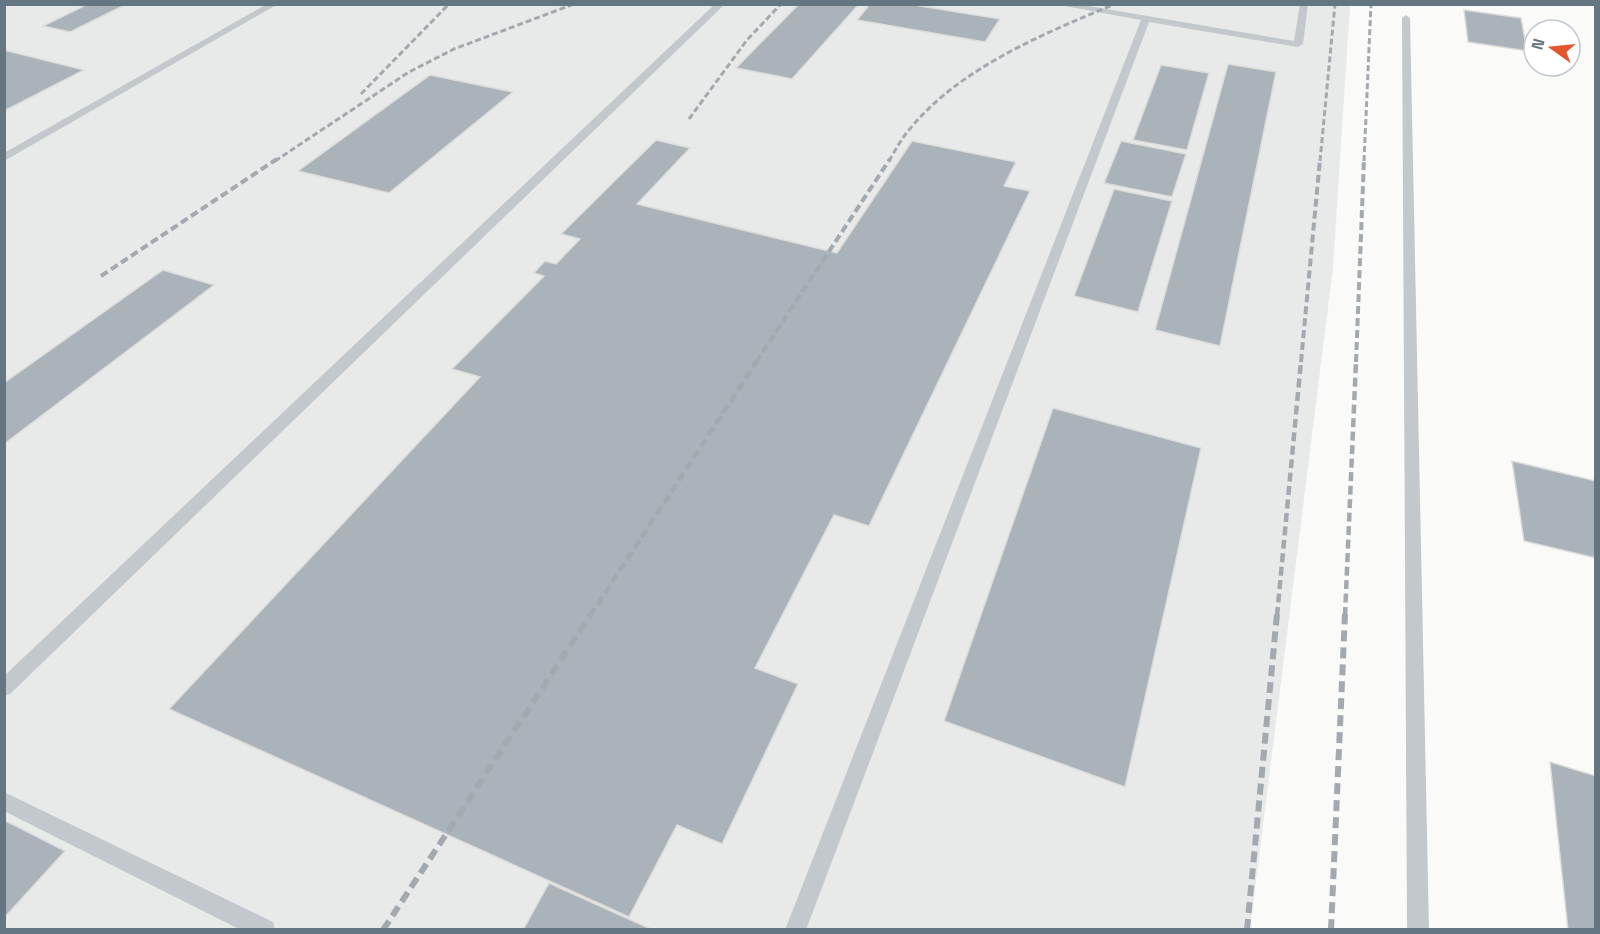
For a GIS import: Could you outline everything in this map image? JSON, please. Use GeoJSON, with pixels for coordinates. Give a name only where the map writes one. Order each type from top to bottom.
{"type":"FeatureCollection","features":[{"type":"Feature","properties":{"kind":"lane"},"geometry":{"type":"LineString","coordinates":[[4,158],[273,4]]}},
{"type":"Feature","properties":{"kind":"lane"},"geometry":{"type":"LineString","coordinates":[[4,688],[721,4]]}},
{"type":"Feature","properties":{"kind":"lane"},"geometry":{"type":"LineString","coordinates":[[1059,4],[1298,44],[1304,4]]}},
{"type":"Feature","properties":{"kind":"lane"},"geometry":{"type":"LineString","coordinates":[[1084,9],[1095,4]]}},
{"type":"Feature","properties":{"kind":"lane"},"geometry":{"type":"LineString","coordinates":[[795,930],[1146,18]]}},
{"type":"Feature","properties":{"kind":"lane"},"geometry":{"type":"LineString","coordinates":[[1406,18],[1418,930]]}},
{"type":"Feature","properties":{"kind":"lane"},"geometry":{"type":"LineString","coordinates":[[4,801],[265,930]]}},
{"type":"Feature","properties":{"kind":"shaded area"},"geometry":{"type":"Polygon","coordinates":[[[5,5],[1350,5],[1333,268],[1250,929],[5,930],[5,5]]]}},
{"type":"Feature","properties":{"kind":"building"},"geometry":{"type":"Polygon","coordinates":[[[88,4],[127,4],[70,32],[43,26],[88,4]]]}},
{"type":"Feature","properties":{"kind":"building"},"geometry":{"type":"Polygon","coordinates":[[[799,4],[859,4],[792,79],[736,68],[799,4]]]}},
{"type":"Feature","properties":{"kind":"building"},"geometry":{"type":"Polygon","coordinates":[[[870,4],[908,4],[1000,19],[985,42],[857,20],[870,4]]]}},
{"type":"Feature","properties":{"kind":"building"},"geometry":{"type":"Polygon","coordinates":[[[1464,10],[1521,18],[1522,50],[1468,42],[1464,10]]]}},
{"type":"Feature","properties":{"kind":"building"},"geometry":{"type":"Polygon","coordinates":[[[4,50],[84,70],[4,111],[4,50]]]}},
{"type":"Feature","properties":{"kind":"building"},"geometry":{"type":"Polygon","coordinates":[[[1228,64],[1276,72],[1220,346],[1155,330],[1228,64]]]}},
{"type":"Feature","properties":{"kind":"building"},"geometry":{"type":"Polygon","coordinates":[[[1161,65],[1209,73],[1187,150],[1133,140],[1161,65]]]}},
{"type":"Feature","properties":{"kind":"building"},"geometry":{"type":"Polygon","coordinates":[[[430,75],[513,92],[389,193],[298,171],[430,75]]]}},
{"type":"Feature","properties":{"kind":"building"},"geometry":{"type":"Polygon","coordinates":[[[656,140],[690,148],[637,204],[837,253],[912,141],[1016,162],[1004,186],[1030,191],[869,526],[834,515],[755,668],[798,684],[722,844],[677,825],[629,917],[169,709],[480,377],[452,369],[544,276],[534,273],[545,261],[556,264],[580,239],[561,234],[656,140]]]}},
{"type":"Feature","properties":{"kind":"building"},"geometry":{"type":"Polygon","coordinates":[[[1121,141],[1186,154],[1172,197],[1104,183],[1121,141]]]}},
{"type":"Feature","properties":{"kind":"building"},"geometry":{"type":"Polygon","coordinates":[[[1114,189],[1172,201],[1138,312],[1074,296],[1114,189]]]}},
{"type":"Feature","properties":{"kind":"building"},"geometry":{"type":"Polygon","coordinates":[[[163,270],[214,285],[4,444],[4,383],[163,270]]]}},
{"type":"Feature","properties":{"kind":"building"},"geometry":{"type":"Polygon","coordinates":[[[1053,408],[1201,448],[1125,787],[944,721],[1053,408]]]}},
{"type":"Feature","properties":{"kind":"building"},"geometry":{"type":"Polygon","coordinates":[[[1512,461],[1596,481],[1596,558],[1524,541],[1512,461]]]}},
{"type":"Feature","properties":{"kind":"building"},"geometry":{"type":"Polygon","coordinates":[[[1550,762],[1596,776],[1596,930],[1568,930],[1550,762]]]}},
{"type":"Feature","properties":{"kind":"building"},"geometry":{"type":"Polygon","coordinates":[[[4,820],[65,851],[4,918],[4,820]]]}},
{"type":"Feature","properties":{"kind":"building"},"geometry":{"type":"Polygon","coordinates":[[[549,883],[653,930],[523,930],[549,883]]]}},
{"type":"Feature","properties":{"kind":"railway"},"geometry":{"type":"LineString","coordinates":[[361,94],[449,4]]}},
{"type":"Feature","properties":{"kind":"railway"},"geometry":{"type":"LineString","coordinates":[[275,161],[409,72],[454,49],[574,4]]}},
{"type":"Feature","properties":{"kind":"railway"},"geometry":{"type":"LineString","coordinates":[[689,119],[747,40],[781,4]]}},
{"type":"Feature","properties":{"kind":"railway"},"geometry":{"type":"LineString","coordinates":[[889,161],[906,134],[929,108],[952,88],[977,71],[1031,41],[1115,4]]}},
{"type":"Feature","properties":{"kind":"railway"},"geometry":{"type":"LineString","coordinates":[[1320,161],[1335,4]]}},
{"type":"Feature","properties":{"kind":"railway"},"geometry":{"type":"LineString","coordinates":[[1364,161],[1371,4]]}},
{"type":"Feature","properties":{"kind":"railway"},"geometry":{"type":"LineString","coordinates":[[101,276],[277,159]]}},
{"type":"Feature","properties":{"kind":"railway"},"geometry":{"type":"LineString","coordinates":[[756,362],[890,159]]}},
{"type":"Feature","properties":{"kind":"railway"},"geometry":{"type":"LineString","coordinates":[[1301,362],[1320,159]]}},
{"type":"Feature","properties":{"kind":"railway"},"geometry":{"type":"LineString","coordinates":[[1356,362],[1364,159]]}},
{"type":"Feature","properties":{"kind":"railway"},"geometry":{"type":"LineString","coordinates":[[590,616],[757,361]]}},
{"type":"Feature","properties":{"kind":"railway"},"geometry":{"type":"LineString","coordinates":[[1277,616],[1301,361]]}},
{"type":"Feature","properties":{"kind":"railway"},"geometry":{"type":"LineString","coordinates":[[1345,616],[1356,361]]}},
{"type":"Feature","properties":{"kind":"railway"},"geometry":{"type":"LineString","coordinates":[[383,930],[591,614]]}},
{"type":"Feature","properties":{"kind":"railway"},"geometry":{"type":"LineString","coordinates":[[1247,930],[1277,614]]}},
{"type":"Feature","properties":{"kind":"railway"},"geometry":{"type":"LineString","coordinates":[[1331,930],[1345,614]]}}]}
